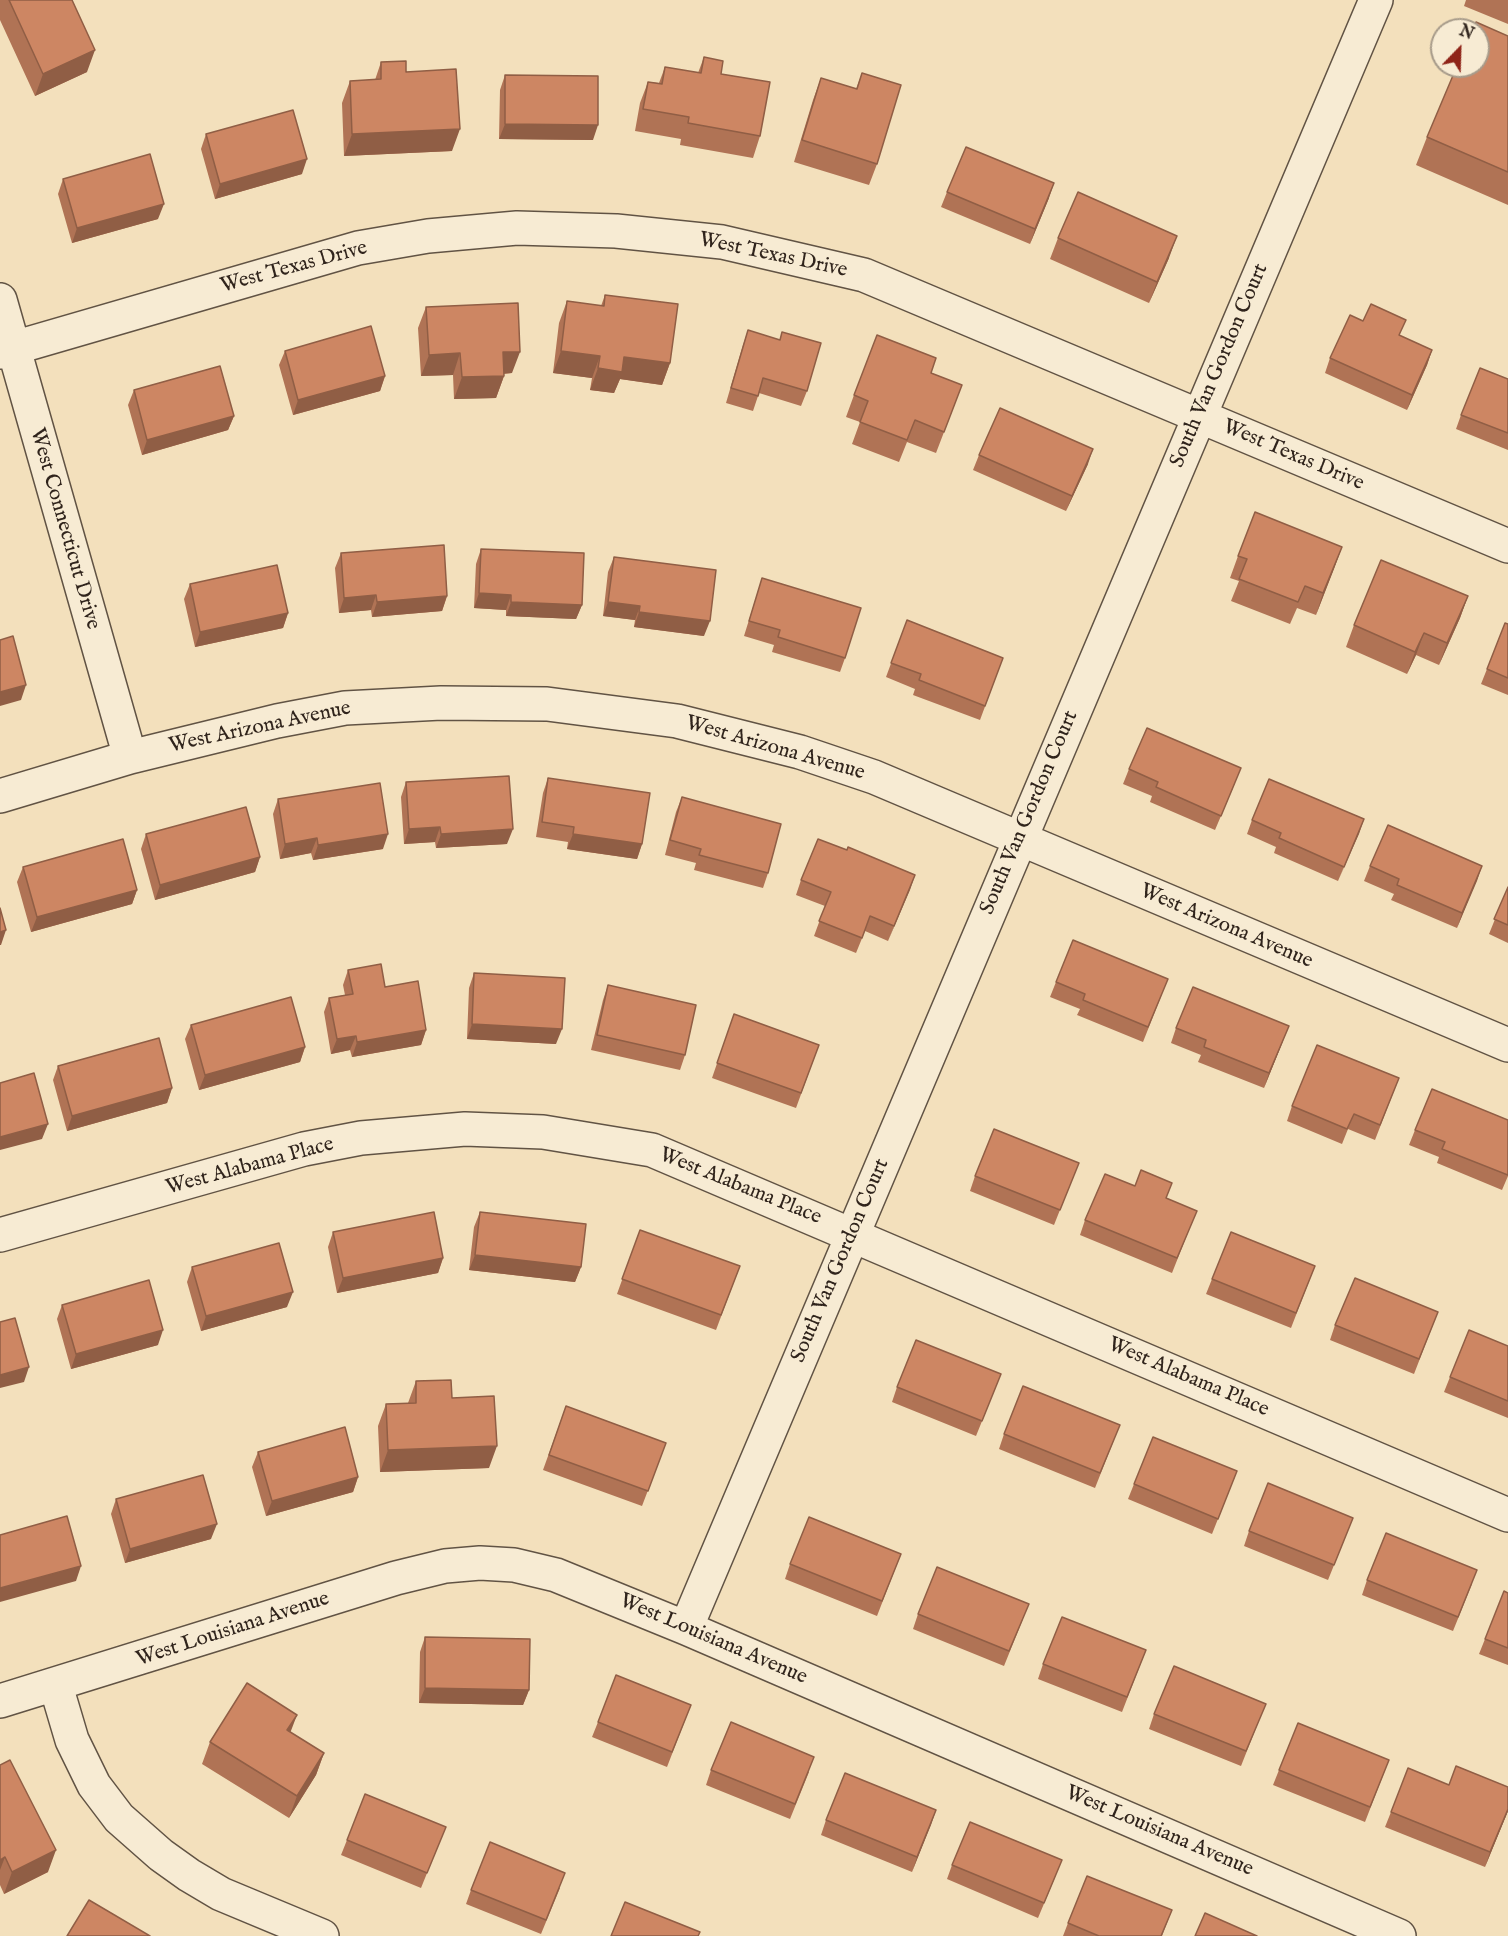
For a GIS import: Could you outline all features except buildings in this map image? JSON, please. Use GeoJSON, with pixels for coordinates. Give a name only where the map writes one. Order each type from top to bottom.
{"type":"FeatureCollection","features":[{"type":"Feature","properties":{"kind":"street","name":"South Van Gordon Court"},"geometry":{"type":"LineString","coordinates":[[686,1628],[1376,0]]}},
{"type":"Feature","properties":{"kind":"street","name":"West Texas Drive"},"geometry":{"type":"LineString","coordinates":[[6,350],[358,248],[428,236],[517,228],[616,231],[722,242],[864,275],[1508,546]]}},
{"type":"Feature","properties":{"kind":"street","name":"West Connecticut Drive"},"geometry":{"type":"LineString","coordinates":[[0,300],[6,350],[130,757]]}},
{"type":"Feature","properties":{"kind":"street","name":"West Arizona Avenue"},"geometry":{"type":"LineString","coordinates":[[0,796],[207,736],[345,708],[441,703],[548,704],[677,721],[800,752],[874,777],[1508,1045]]}},
{"type":"Feature","properties":{"kind":"street","name":"West Alabama Place"},"geometry":{"type":"LineString","coordinates":[[0,1235],[304,1149],[361,1138],[465,1129],[543,1132],[652,1150],[852,1233],[1508,1515]]}},
{"type":"Feature","properties":{"kind":"street","name":"West Louisiana Avenue"},"geometry":{"type":"LineString","coordinates":[[0,1701],[56,1686],[396,1578],[446,1566],[480,1563],[514,1565],[556,1575],[686,1628],[1399,1936]]}},
{"type":"Feature","properties":{"kind":"street"},"geometry":{"type":"LineString","coordinates":[[56,1686],[72,1740],[94,1785],[120,1818],[161,1855],[221,1894],[322,1936]]}}]}
